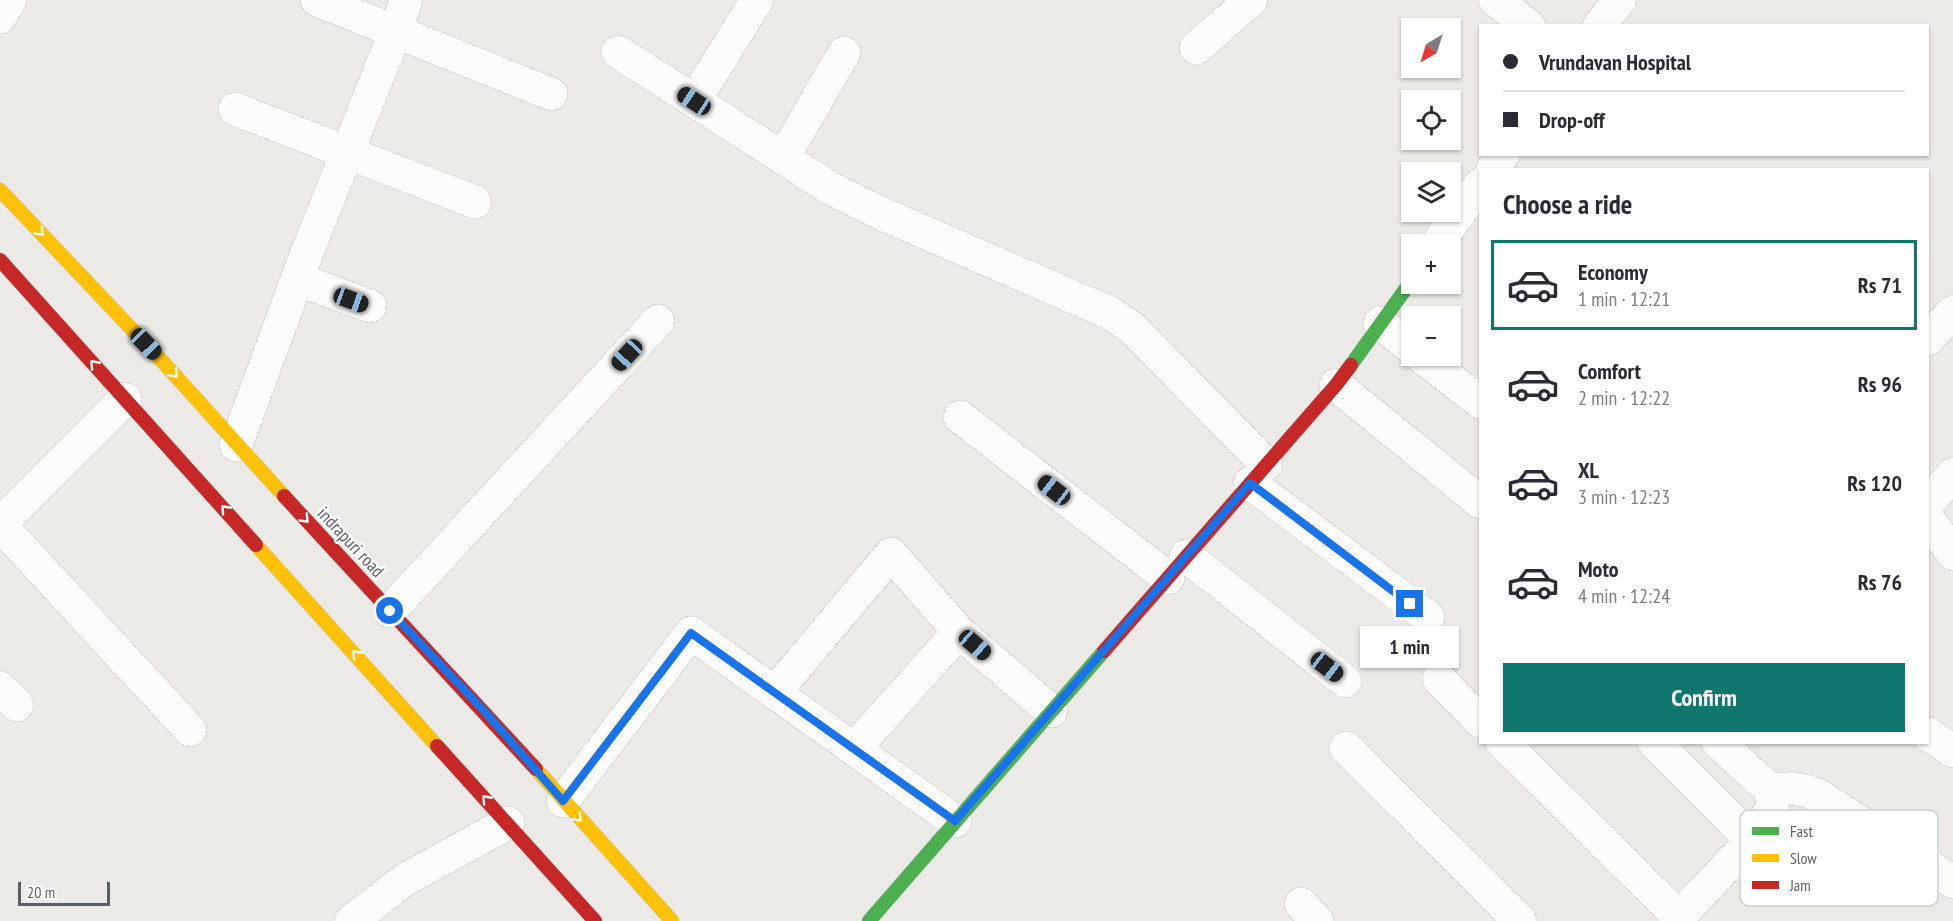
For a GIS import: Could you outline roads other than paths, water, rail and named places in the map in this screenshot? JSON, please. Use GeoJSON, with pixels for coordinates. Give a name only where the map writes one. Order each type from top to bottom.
{"type":"FeatureCollection","features":[{"type":"Feature","properties":{"kind":"main road","name":"indrapuri road"},"geometry":{"type":"LineString","coordinates":[[0,190],[162,361],[236,445],[486,713],[672,921]]}},
{"type":"Feature","properties":{"kind":"main road"},"geometry":{"type":"LineString","coordinates":[[0,260],[595,921]]}},
{"type":"Feature","properties":{"kind":"main road"},"geometry":{"type":"LineString","coordinates":[[869,921],[1336,385],[1402,294]]}},
{"type":"Feature","properties":{"kind":"street"},"geometry":{"type":"LineString","coordinates":[[0,17],[10,0]]}},
{"type":"Feature","properties":{"kind":"street"},"geometry":{"type":"LineString","coordinates":[[317,0],[551,94]]}},
{"type":"Feature","properties":{"kind":"street"},"geometry":{"type":"LineString","coordinates":[[236,445],[297,279],[396,31],[406,0]]}},
{"type":"Feature","properties":{"kind":"street"},"geometry":{"type":"LineString","coordinates":[[694,101],[757,0]]}},
{"type":"Feature","properties":{"kind":"street"},"geometry":{"type":"LineString","coordinates":[[1196,48],[1251,0]]}},
{"type":"Feature","properties":{"kind":"street"},"geometry":{"type":"LineString","coordinates":[[1495,0],[1526,24]]}},
{"type":"Feature","properties":{"kind":"street"},"geometry":{"type":"LineString","coordinates":[[1601,24],[1620,0]]}},
{"type":"Feature","properties":{"kind":"street"},"geometry":{"type":"LineString","coordinates":[[618,52],[831,188],[878,212],[1110,313],[1131,327],[1258,473],[1428,617]]}},
{"type":"Feature","properties":{"kind":"street"},"geometry":{"type":"LineString","coordinates":[[783,158],[844,53]]}},
{"type":"Feature","properties":{"kind":"street"},"geometry":{"type":"LineString","coordinates":[[235,109],[475,202]]}},
{"type":"Feature","properties":{"kind":"street"},"geometry":{"type":"LineString","coordinates":[[1444,234],[1479,186]]}},
{"type":"Feature","properties":{"kind":"street"},"geometry":{"type":"LineString","coordinates":[[297,279],[370,306]]}},
{"type":"Feature","properties":{"kind":"street"},"geometry":{"type":"LineString","coordinates":[[1929,338],[1953,312]]}},
{"type":"Feature","properties":{"kind":"street"},"geometry":{"type":"LineString","coordinates":[[390,611],[658,321]]}},
{"type":"Feature","properties":{"kind":"street"},"geometry":{"type":"LineString","coordinates":[[1380,323],[1401,339]]}},
{"type":"Feature","properties":{"kind":"street"},"geometry":{"type":"LineString","coordinates":[[1434,366],[1479,401]]}},
{"type":"Feature","properties":{"kind":"street"},"geometry":{"type":"LineString","coordinates":[[1336,385],[1479,501]]}},
{"type":"Feature","properties":{"kind":"street"},"geometry":{"type":"LineString","coordinates":[[125,399],[0,524],[190,730]]}},
{"type":"Feature","properties":{"kind":"street"},"geometry":{"type":"LineString","coordinates":[[960,417],[1345,681]]}},
{"type":"Feature","properties":{"kind":"street"},"geometry":{"type":"LineString","coordinates":[[1929,502],[1953,474]]}},
{"type":"Feature","properties":{"kind":"street"},"geometry":{"type":"LineString","coordinates":[[1929,520],[1953,554]]}},
{"type":"Feature","properties":{"kind":"street"},"geometry":{"type":"LineString","coordinates":[[775,692],[891,554],[959,632],[1052,711]]}},
{"type":"Feature","properties":{"kind":"street"},"geometry":{"type":"LineString","coordinates":[[854,749],[959,632]]}},
{"type":"Feature","properties":{"kind":"street"},"geometry":{"type":"LineString","coordinates":[[563,801],[691,633],[955,821]]}},
{"type":"Feature","properties":{"kind":"street"},"geometry":{"type":"LineString","coordinates":[[1439,680],[1479,720]]}},
{"type":"Feature","properties":{"kind":"street"},"geometry":{"type":"LineString","coordinates":[[1929,735],[1953,751]]}},
{"type":"Feature","properties":{"kind":"street"},"geometry":{"type":"LineString","coordinates":[[1504,744],[1677,919],[1740,853]]}},
{"type":"Feature","properties":{"kind":"street"},"geometry":{"type":"LineString","coordinates":[[1656,744],[1740,828]]}},
{"type":"Feature","properties":{"kind":"street"},"geometry":{"type":"LineString","coordinates":[[1720,744],[1766,786],[1772,795],[1771,810]]}},
{"type":"Feature","properties":{"kind":"street"},"geometry":{"type":"LineString","coordinates":[[1346,748],[1520,921]]}},
{"type":"Feature","properties":{"kind":"street"},"geometry":{"type":"LineString","coordinates":[[1769,791],[1803,789],[1818,795],[1841,810]]}},
{"type":"Feature","properties":{"kind":"street"},"geometry":{"type":"LineString","coordinates":[[351,921],[406,879],[508,823]]}},
{"type":"Feature","properties":{"kind":"street"},"geometry":{"type":"LineString","coordinates":[[1938,872],[1953,882]]}}]}
